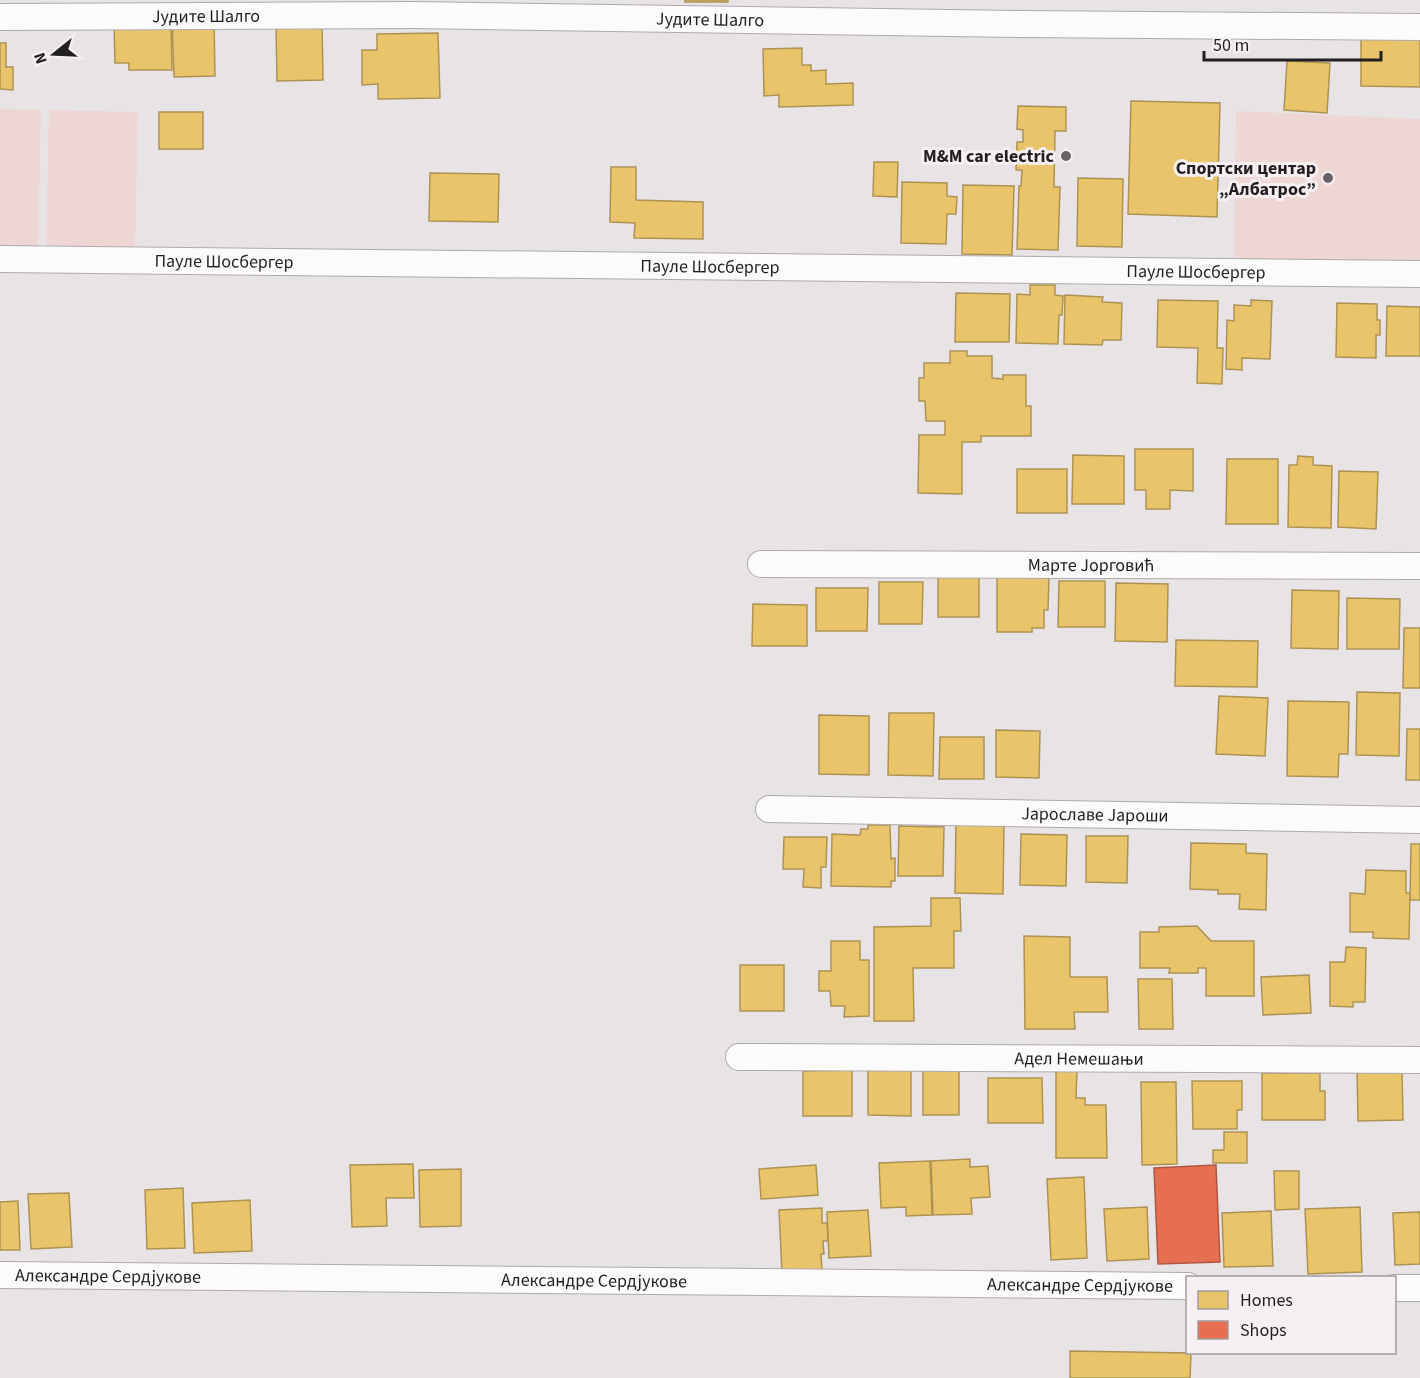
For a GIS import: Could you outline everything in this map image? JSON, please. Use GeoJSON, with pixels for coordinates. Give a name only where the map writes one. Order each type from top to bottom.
{"type":"FeatureCollection","features":[{"type":"Feature","properties":{"kind":"street","name":"Јудите Шалго"},"geometry":{"type":"LineString","coordinates":[[0,17],[413,15],[1420,27]]}},
{"type":"Feature","properties":{"kind":"street","name":"Пауле Шосбергер"},"geometry":{"type":"LineString","coordinates":[[0,260],[1420,274]]}},
{"type":"Feature","properties":{"kind":"street","name":"Марте Јорговић"},"geometry":{"type":"LineString","coordinates":[[761,564],[1420,566]]}},
{"type":"Feature","properties":{"kind":"street","name":"Јарославе Јароши"},"geometry":{"type":"LineString","coordinates":[[769,809],[1420,820]]}},
{"type":"Feature","properties":{"kind":"street","name":"Адел Немешањи"},"geometry":{"type":"LineString","coordinates":[[739,1058],[1420,1060]]}},
{"type":"Feature","properties":{"kind":"street","name":"Александре Сердјукове"},"geometry":{"type":"LineString","coordinates":[[0,1275],[1186,1286]]}},
{"type":"Feature","properties":{"kind":"street"},"geometry":{"type":"LineString","coordinates":[[1396,1288],[1420,1288]]}},
{"type":"Feature","properties":{"kind":"shaded area"},"geometry":{"type":"Polygon","coordinates":[[[0,109],[41,110],[38,247],[0,246],[0,109]]]}},
{"type":"Feature","properties":{"kind":"shaded area"},"geometry":{"type":"Polygon","coordinates":[[[49,110],[138,112],[135,249],[46,247],[49,110]]]}},
{"type":"Feature","properties":{"kind":"shaded area","name":"Спортски центар „Албатрос”"},"geometry":{"type":"Polygon","coordinates":[[[1236,111],[1420,119],[1420,260],[1234,261],[1236,111]]]}},
{"type":"Feature","properties":{"kind":"building: Homes"},"geometry":{"type":"Polygon","coordinates":[[[685,0],[728,0],[728,2],[685,2],[685,0]]]}},
{"type":"Feature","properties":{"kind":"building: Homes"},"geometry":{"type":"Polygon","coordinates":[[[172,19],[214,19],[215,76],[174,77],[172,19]]]}},
{"type":"Feature","properties":{"kind":"building: Homes"},"geometry":{"type":"Polygon","coordinates":[[[322,20],[323,80],[277,81],[276,21],[322,20]]]}},
{"type":"Feature","properties":{"kind":"building: Homes"},"geometry":{"type":"Polygon","coordinates":[[[171,23],[172,70],[129,70],[129,63],[115,63],[114,24],[171,23]]]}},
{"type":"Feature","properties":{"kind":"building: Homes"},"geometry":{"type":"Polygon","coordinates":[[[438,33],[440,98],[378,99],[378,84],[362,85],[362,50],[377,50],[377,34],[438,33]]]}},
{"type":"Feature","properties":{"kind":"building: Homes"},"geometry":{"type":"Polygon","coordinates":[[[1361,35],[1420,36],[1420,87],[1361,86],[1361,35]]]}},
{"type":"Feature","properties":{"kind":"building: Homes"},"geometry":{"type":"Polygon","coordinates":[[[0,43],[6,43],[6,67],[13,67],[13,90],[0,89],[0,43]]]}},
{"type":"Feature","properties":{"kind":"building: Homes"},"geometry":{"type":"Polygon","coordinates":[[[802,48],[802,65],[811,65],[811,71],[826,70],[826,84],[853,83],[853,105],[779,107],[779,95],[764,96],[763,49],[802,48]]]}},
{"type":"Feature","properties":{"kind":"building: Homes"},"geometry":{"type":"Polygon","coordinates":[[[1287,61],[1330,63],[1327,113],[1284,110],[1287,61]]]}},
{"type":"Feature","properties":{"kind":"building: Homes"},"geometry":{"type":"Polygon","coordinates":[[[1131,101],[1220,103],[1217,217],[1128,214],[1131,101]]]}},
{"type":"Feature","properties":{"kind":"building: Homes"},"geometry":{"type":"Polygon","coordinates":[[[1018,106],[1066,107],[1066,131],[1055,131],[1054,187],[1060,187],[1058,250],[1017,249],[1019,186],[1021,186],[1022,170],[1016,170],[1017,142],[1023,142],[1023,130],[1017,129],[1018,106]]]}},
{"type":"Feature","properties":{"kind":"building: Homes"},"geometry":{"type":"Polygon","coordinates":[[[159,112],[203,112],[203,149],[159,149],[159,112]]]}},
{"type":"Feature","properties":{"kind":"building: Homes"},"geometry":{"type":"Polygon","coordinates":[[[874,162],[898,162],[897,197],[873,196],[874,162]]]}},
{"type":"Feature","properties":{"kind":"building: Homes"},"geometry":{"type":"Polygon","coordinates":[[[611,167],[636,167],[636,200],[703,202],[703,239],[634,238],[635,223],[610,222],[611,167]]]}},
{"type":"Feature","properties":{"kind":"building: Homes"},"geometry":{"type":"Polygon","coordinates":[[[430,173],[499,174],[498,222],[429,221],[430,173]]]}},
{"type":"Feature","properties":{"kind":"building: Homes"},"geometry":{"type":"Polygon","coordinates":[[[1078,178],[1123,179],[1122,247],[1077,246],[1078,178]]]}},
{"type":"Feature","properties":{"kind":"building: Homes"},"geometry":{"type":"Polygon","coordinates":[[[902,182],[947,183],[947,196],[957,197],[956,214],[947,214],[946,244],[901,243],[902,182]]]}},
{"type":"Feature","properties":{"kind":"building: Homes"},"geometry":{"type":"Polygon","coordinates":[[[963,185],[1014,186],[1012,255],[962,254],[963,185]]]}},
{"type":"Feature","properties":{"kind":"building: Homes"},"geometry":{"type":"Polygon","coordinates":[[[1030,285],[1055,285],[1055,295],[1063,296],[1062,315],[1059,315],[1058,344],[1016,343],[1017,294],[1030,295],[1030,285]]]}},
{"type":"Feature","properties":{"kind":"building: Homes"},"geometry":{"type":"Polygon","coordinates":[[[956,293],[1010,294],[1009,342],[955,342],[956,293]]]}},
{"type":"Feature","properties":{"kind":"building: Homes"},"geometry":{"type":"Polygon","coordinates":[[[1065,295],[1103,297],[1102,302],[1122,303],[1121,340],[1103,340],[1102,345],[1064,344],[1065,295]]]}},
{"type":"Feature","properties":{"kind":"building: Homes"},"geometry":{"type":"Polygon","coordinates":[[[1158,300],[1218,301],[1217,348],[1223,348],[1222,384],[1197,383],[1198,348],[1157,347],[1158,300]]]}},
{"type":"Feature","properties":{"kind":"building: Homes"},"geometry":{"type":"Polygon","coordinates":[[[1251,300],[1272,301],[1270,359],[1242,358],[1242,370],[1226,369],[1227,320],[1234,321],[1234,305],[1251,306],[1251,300]]]}},
{"type":"Feature","properties":{"kind":"building: Homes"},"geometry":{"type":"Polygon","coordinates":[[[1337,303],[1377,304],[1380,335],[1376,335],[1376,358],[1336,357],[1337,303]]]}},
{"type":"Feature","properties":{"kind":"building: Homes"},"geometry":{"type":"Polygon","coordinates":[[[1387,306],[1420,307],[1420,356],[1386,356],[1387,306]]]}},
{"type":"Feature","properties":{"kind":"building: Homes"},"geometry":{"type":"Polygon","coordinates":[[[950,351],[967,351],[967,356],[992,356],[992,378],[1003,379],[1003,375],[1026,375],[1026,406],[1031,406],[1031,436],[981,436],[981,442],[962,442],[962,494],[918,493],[919,435],[945,435],[945,421],[926,421],[925,401],[919,401],[919,378],[924,378],[924,363],[950,363],[950,351]]]}},
{"type":"Feature","properties":{"kind":"building: Homes"},"geometry":{"type":"Polygon","coordinates":[[[1135,449],[1193,449],[1193,491],[1170,490],[1170,509],[1146,509],[1146,490],[1135,490],[1135,449]]]}},
{"type":"Feature","properties":{"kind":"building: Homes"},"geometry":{"type":"Polygon","coordinates":[[[1073,455],[1124,456],[1124,504],[1072,504],[1073,455]]]}},
{"type":"Feature","properties":{"kind":"building: Homes"},"geometry":{"type":"Polygon","coordinates":[[[1298,456],[1313,457],[1313,465],[1332,466],[1331,528],[1288,527],[1289,465],[1297,465],[1298,456]]]}},
{"type":"Feature","properties":{"kind":"building: Homes"},"geometry":{"type":"Polygon","coordinates":[[[1227,459],[1278,459],[1278,524],[1226,524],[1227,459]]]}},
{"type":"Feature","properties":{"kind":"building: Homes"},"geometry":{"type":"Polygon","coordinates":[[[1017,469],[1067,469],[1067,513],[1017,513],[1017,469]]]}},
{"type":"Feature","properties":{"kind":"building: Homes"},"geometry":{"type":"Polygon","coordinates":[[[1339,471],[1378,472],[1376,529],[1338,527],[1339,471]]]}},
{"type":"Feature","properties":{"kind":"building: Homes"},"geometry":{"type":"Polygon","coordinates":[[[938,569],[979,569],[979,617],[938,617],[938,569]]]}},
{"type":"Feature","properties":{"kind":"building: Homes"},"geometry":{"type":"Polygon","coordinates":[[[997,576],[1049,577],[1048,610],[1044,610],[1044,628],[1032,628],[1032,632],[997,632],[997,576]]]}},
{"type":"Feature","properties":{"kind":"building: Homes"},"geometry":{"type":"Polygon","coordinates":[[[1059,581],[1105,581],[1105,627],[1058,627],[1059,581]]]}},
{"type":"Feature","properties":{"kind":"building: Homes"},"geometry":{"type":"Polygon","coordinates":[[[879,582],[923,582],[922,624],[879,624],[879,582]]]}},
{"type":"Feature","properties":{"kind":"building: Homes"},"geometry":{"type":"Polygon","coordinates":[[[1116,583],[1168,584],[1167,642],[1115,641],[1116,583]]]}},
{"type":"Feature","properties":{"kind":"building: Homes"},"geometry":{"type":"Polygon","coordinates":[[[816,588],[868,588],[867,631],[816,631],[816,588]]]}},
{"type":"Feature","properties":{"kind":"building: Homes"},"geometry":{"type":"Polygon","coordinates":[[[1292,590],[1339,591],[1338,649],[1291,648],[1292,590]]]}},
{"type":"Feature","properties":{"kind":"building: Homes"},"geometry":{"type":"Polygon","coordinates":[[[1347,598],[1400,599],[1399,649],[1347,649],[1347,598]]]}},
{"type":"Feature","properties":{"kind":"building: Homes"},"geometry":{"type":"Polygon","coordinates":[[[753,604],[807,605],[807,646],[752,646],[753,604]]]}},
{"type":"Feature","properties":{"kind":"building: Homes"},"geometry":{"type":"Polygon","coordinates":[[[1404,628],[1420,628],[1420,688],[1403,688],[1404,628]]]}},
{"type":"Feature","properties":{"kind":"building: Homes"},"geometry":{"type":"Polygon","coordinates":[[[1176,640],[1258,641],[1257,687],[1175,686],[1176,640]]]}},
{"type":"Feature","properties":{"kind":"building: Homes"},"geometry":{"type":"Polygon","coordinates":[[[1357,692],[1400,693],[1399,756],[1356,755],[1357,692]]]}},
{"type":"Feature","properties":{"kind":"building: Homes"},"geometry":{"type":"Polygon","coordinates":[[[1219,696],[1268,698],[1265,756],[1216,754],[1219,696]]]}},
{"type":"Feature","properties":{"kind":"building: Homes"},"geometry":{"type":"Polygon","coordinates":[[[1288,701],[1349,702],[1348,754],[1339,754],[1338,777],[1287,776],[1288,701]]]}},
{"type":"Feature","properties":{"kind":"building: Homes"},"geometry":{"type":"Polygon","coordinates":[[[889,713],[934,713],[933,776],[888,775],[889,713]]]}},
{"type":"Feature","properties":{"kind":"building: Homes"},"geometry":{"type":"Polygon","coordinates":[[[819,715],[869,716],[869,775],[819,774],[819,715]]]}},
{"type":"Feature","properties":{"kind":"building: Homes"},"geometry":{"type":"Polygon","coordinates":[[[1407,729],[1420,729],[1420,780],[1406,780],[1407,729]]]}},
{"type":"Feature","properties":{"kind":"building: Homes"},"geometry":{"type":"Polygon","coordinates":[[[996,730],[1040,731],[1039,778],[996,777],[996,730]]]}},
{"type":"Feature","properties":{"kind":"building: Homes"},"geometry":{"type":"Polygon","coordinates":[[[940,737],[984,737],[984,779],[939,779],[940,737]]]}},
{"type":"Feature","properties":{"kind":"building: Homes"},"geometry":{"type":"Polygon","coordinates":[[[956,823],[1004,824],[1003,894],[955,893],[956,823]]]}},
{"type":"Feature","properties":{"kind":"building: Homes"},"geometry":{"type":"Polygon","coordinates":[[[868,825],[890,825],[891,859],[895,858],[895,881],[891,881],[891,887],[831,886],[832,834],[860,835],[861,829],[868,829],[868,825]]]}},
{"type":"Feature","properties":{"kind":"building: Homes"},"geometry":{"type":"Polygon","coordinates":[[[899,826],[944,827],[943,876],[898,876],[899,826]]]}},
{"type":"Feature","properties":{"kind":"building: Homes"},"geometry":{"type":"Polygon","coordinates":[[[1021,834],[1067,835],[1066,886],[1020,885],[1021,834]]]}},
{"type":"Feature","properties":{"kind":"building: Homes"},"geometry":{"type":"Polygon","coordinates":[[[1086,836],[1128,836],[1127,883],[1086,882],[1086,836]]]}},
{"type":"Feature","properties":{"kind":"building: Homes"},"geometry":{"type":"Polygon","coordinates":[[[784,837],[827,837],[826,867],[821,867],[821,888],[803,887],[804,869],[783,869],[784,837]]]}},
{"type":"Feature","properties":{"kind":"building: Homes"},"geometry":{"type":"Polygon","coordinates":[[[1191,843],[1246,844],[1246,853],[1267,854],[1266,910],[1239,909],[1240,894],[1218,894],[1218,890],[1190,889],[1191,843]]]}},
{"type":"Feature","properties":{"kind":"building: Homes"},"geometry":{"type":"Polygon","coordinates":[[[1411,844],[1420,844],[1420,900],[1410,900],[1411,844]]]}},
{"type":"Feature","properties":{"kind":"building: Homes"},"geometry":{"type":"Polygon","coordinates":[[[1366,870],[1406,871],[1406,893],[1410,893],[1409,939],[1373,938],[1373,932],[1350,932],[1350,893],[1365,894],[1366,870]]]}},
{"type":"Feature","properties":{"kind":"building: Homes"},"geometry":{"type":"Polygon","coordinates":[[[931,898],[960,898],[961,931],[954,931],[954,968],[913,968],[914,1021],[874,1021],[874,927],[931,926],[931,898]]]}},
{"type":"Feature","properties":{"kind":"building: Homes"},"geometry":{"type":"Polygon","coordinates":[[[1197,926],[1211,941],[1254,941],[1254,996],[1206,996],[1206,968],[1198,968],[1198,973],[1169,973],[1170,968],[1140,968],[1140,932],[1159,932],[1159,927],[1197,926]]]}},
{"type":"Feature","properties":{"kind":"building: Homes"},"geometry":{"type":"Polygon","coordinates":[[[1024,936],[1070,937],[1070,977],[1107,977],[1108,1012],[1074,1012],[1075,1029],[1025,1029],[1024,936]]]}},
{"type":"Feature","properties":{"kind":"building: Homes"},"geometry":{"type":"Polygon","coordinates":[[[831,941],[860,941],[860,960],[869,960],[869,1016],[844,1017],[845,1006],[831,1006],[830,991],[819,991],[819,971],[831,971],[831,941]]]}},
{"type":"Feature","properties":{"kind":"building: Homes"},"geometry":{"type":"Polygon","coordinates":[[[1346,947],[1366,948],[1365,1002],[1353,1002],[1353,1007],[1330,1006],[1330,962],[1345,962],[1346,947]]]}},
{"type":"Feature","properties":{"kind":"building: Homes"},"geometry":{"type":"Polygon","coordinates":[[[740,965],[784,965],[784,1011],[740,1011],[740,965]]]}},
{"type":"Feature","properties":{"kind":"building: Homes"},"geometry":{"type":"Polygon","coordinates":[[[1309,975],[1311,1013],[1263,1015],[1261,977],[1309,975]]]}},
{"type":"Feature","properties":{"kind":"building: Homes"},"geometry":{"type":"Polygon","coordinates":[[[1138,979],[1172,979],[1173,1029],[1139,1029],[1138,979]]]}},
{"type":"Feature","properties":{"kind":"building: Homes"},"geometry":{"type":"Polygon","coordinates":[[[1056,1069],[1077,1069],[1076,1098],[1085,1098],[1085,1105],[1106,1105],[1107,1158],[1056,1158],[1056,1069]]]}},
{"type":"Feature","properties":{"kind":"building: Homes"},"geometry":{"type":"Polygon","coordinates":[[[1357,1069],[1402,1069],[1403,1120],[1358,1121],[1357,1069]]]}},
{"type":"Feature","properties":{"kind":"building: Homes"},"geometry":{"type":"Polygon","coordinates":[[[852,1070],[852,1116],[803,1116],[803,1071],[852,1070]]]}},
{"type":"Feature","properties":{"kind":"building: Homes"},"geometry":{"type":"Polygon","coordinates":[[[868,1070],[911,1070],[911,1116],[868,1115],[868,1070]]]}},
{"type":"Feature","properties":{"kind":"building: Homes"},"geometry":{"type":"Polygon","coordinates":[[[923,1070],[959,1070],[959,1115],[923,1115],[923,1070]]]}},
{"type":"Feature","properties":{"kind":"building: Homes"},"geometry":{"type":"Polygon","coordinates":[[[1262,1073],[1320,1073],[1320,1091],[1325,1091],[1325,1120],[1262,1120],[1262,1073]]]}},
{"type":"Feature","properties":{"kind":"building: Homes"},"geometry":{"type":"Polygon","coordinates":[[[988,1078],[1042,1078],[1043,1123],[988,1123],[988,1078]]]}},
{"type":"Feature","properties":{"kind":"building: Homes"},"geometry":{"type":"Polygon","coordinates":[[[1192,1081],[1242,1081],[1242,1110],[1237,1110],[1237,1129],[1193,1129],[1192,1081]]]}},
{"type":"Feature","properties":{"kind":"building: Homes"},"geometry":{"type":"Polygon","coordinates":[[[1141,1082],[1176,1082],[1177,1164],[1142,1165],[1141,1082]]]}},
{"type":"Feature","properties":{"kind":"building: Homes"},"geometry":{"type":"Polygon","coordinates":[[[1224,1132],[1247,1132],[1247,1163],[1213,1163],[1213,1150],[1224,1150],[1224,1132]]]}},
{"type":"Feature","properties":{"kind":"building: Homes"},"geometry":{"type":"Polygon","coordinates":[[[970,1159],[970,1167],[988,1166],[990,1197],[971,1198],[972,1214],[933,1215],[931,1161],[970,1159]]]}},
{"type":"Feature","properties":{"kind":"building: Homes"},"geometry":{"type":"Polygon","coordinates":[[[930,1161],[932,1215],[906,1216],[906,1207],[881,1208],[879,1163],[930,1161]]]}},
{"type":"Feature","properties":{"kind":"building: Homes"},"geometry":{"type":"Polygon","coordinates":[[[413,1164],[414,1198],[386,1198],[387,1226],[352,1227],[350,1165],[413,1164]]]}},
{"type":"Feature","properties":{"kind":"building: Homes"},"geometry":{"type":"Polygon","coordinates":[[[816,1165],[818,1195],[761,1199],[759,1169],[816,1165]]]}},
{"type":"Feature","properties":{"kind":"building: Homes"},"geometry":{"type":"Polygon","coordinates":[[[461,1169],[461,1226],[420,1227],[419,1170],[461,1169]]]}},
{"type":"Feature","properties":{"kind":"building: Homes"},"geometry":{"type":"Polygon","coordinates":[[[1274,1171],[1299,1171],[1299,1209],[1275,1210],[1274,1171]]]}},
{"type":"Feature","properties":{"kind":"building: Homes"},"geometry":{"type":"Polygon","coordinates":[[[1084,1177],[1087,1258],[1051,1260],[1047,1179],[1084,1177]]]}},
{"type":"Feature","properties":{"kind":"building: Homes"},"geometry":{"type":"Polygon","coordinates":[[[183,1188],[185,1248],[147,1249],[145,1190],[183,1188]]]}},
{"type":"Feature","properties":{"kind":"building: Homes"},"geometry":{"type":"Polygon","coordinates":[[[69,1193],[72,1247],[31,1249],[28,1194],[69,1193]]]}},
{"type":"Feature","properties":{"kind":"building: Homes"},"geometry":{"type":"Polygon","coordinates":[[[250,1200],[252,1251],[194,1253],[192,1203],[250,1200]]]}},
{"type":"Feature","properties":{"kind":"building: Homes"},"geometry":{"type":"Polygon","coordinates":[[[18,1201],[20,1250],[0,1250],[0,1202],[18,1201]]]}},
{"type":"Feature","properties":{"kind":"building: Homes"},"geometry":{"type":"Polygon","coordinates":[[[1147,1207],[1149,1259],[1107,1261],[1104,1209],[1147,1207]]]}},
{"type":"Feature","properties":{"kind":"building: Homes"},"geometry":{"type":"Polygon","coordinates":[[[1360,1207],[1362,1272],[1308,1274],[1305,1209],[1360,1207]]]}},
{"type":"Feature","properties":{"kind":"building: Homes"},"geometry":{"type":"Polygon","coordinates":[[[822,1208],[822,1223],[827,1223],[828,1241],[823,1241],[822,1272],[782,1273],[779,1210],[822,1208]]]}},
{"type":"Feature","properties":{"kind":"building: Homes"},"geometry":{"type":"Polygon","coordinates":[[[868,1210],[871,1256],[829,1258],[827,1212],[868,1210]]]}},
{"type":"Feature","properties":{"kind":"building: Homes"},"geometry":{"type":"Polygon","coordinates":[[[1271,1211],[1273,1266],[1224,1267],[1222,1213],[1271,1211]]]}},
{"type":"Feature","properties":{"kind":"building: Homes"},"geometry":{"type":"Polygon","coordinates":[[[1420,1212],[1420,1264],[1395,1265],[1393,1213],[1420,1212]]]}},
{"type":"Feature","properties":{"kind":"building: Homes"},"geometry":{"type":"Polygon","coordinates":[[[1070,1351],[1191,1354],[1190,1378],[1070,1378],[1070,1351]]]}},
{"type":"Feature","properties":{"kind":"building: Shops"},"geometry":{"type":"Polygon","coordinates":[[[1216,1165],[1220,1262],[1158,1264],[1154,1168],[1216,1165]]]}},
{"type":"Feature","properties":{"kind":"place","name":"M&M car electric"},"geometry":{"type":"Point","coordinates":[1066,156]}},
{"type":"Feature","properties":{"kind":"place","name":"Спортски центар „Албатрос”"},"geometry":{"type":"Point","coordinates":[1328,178]}}]}
